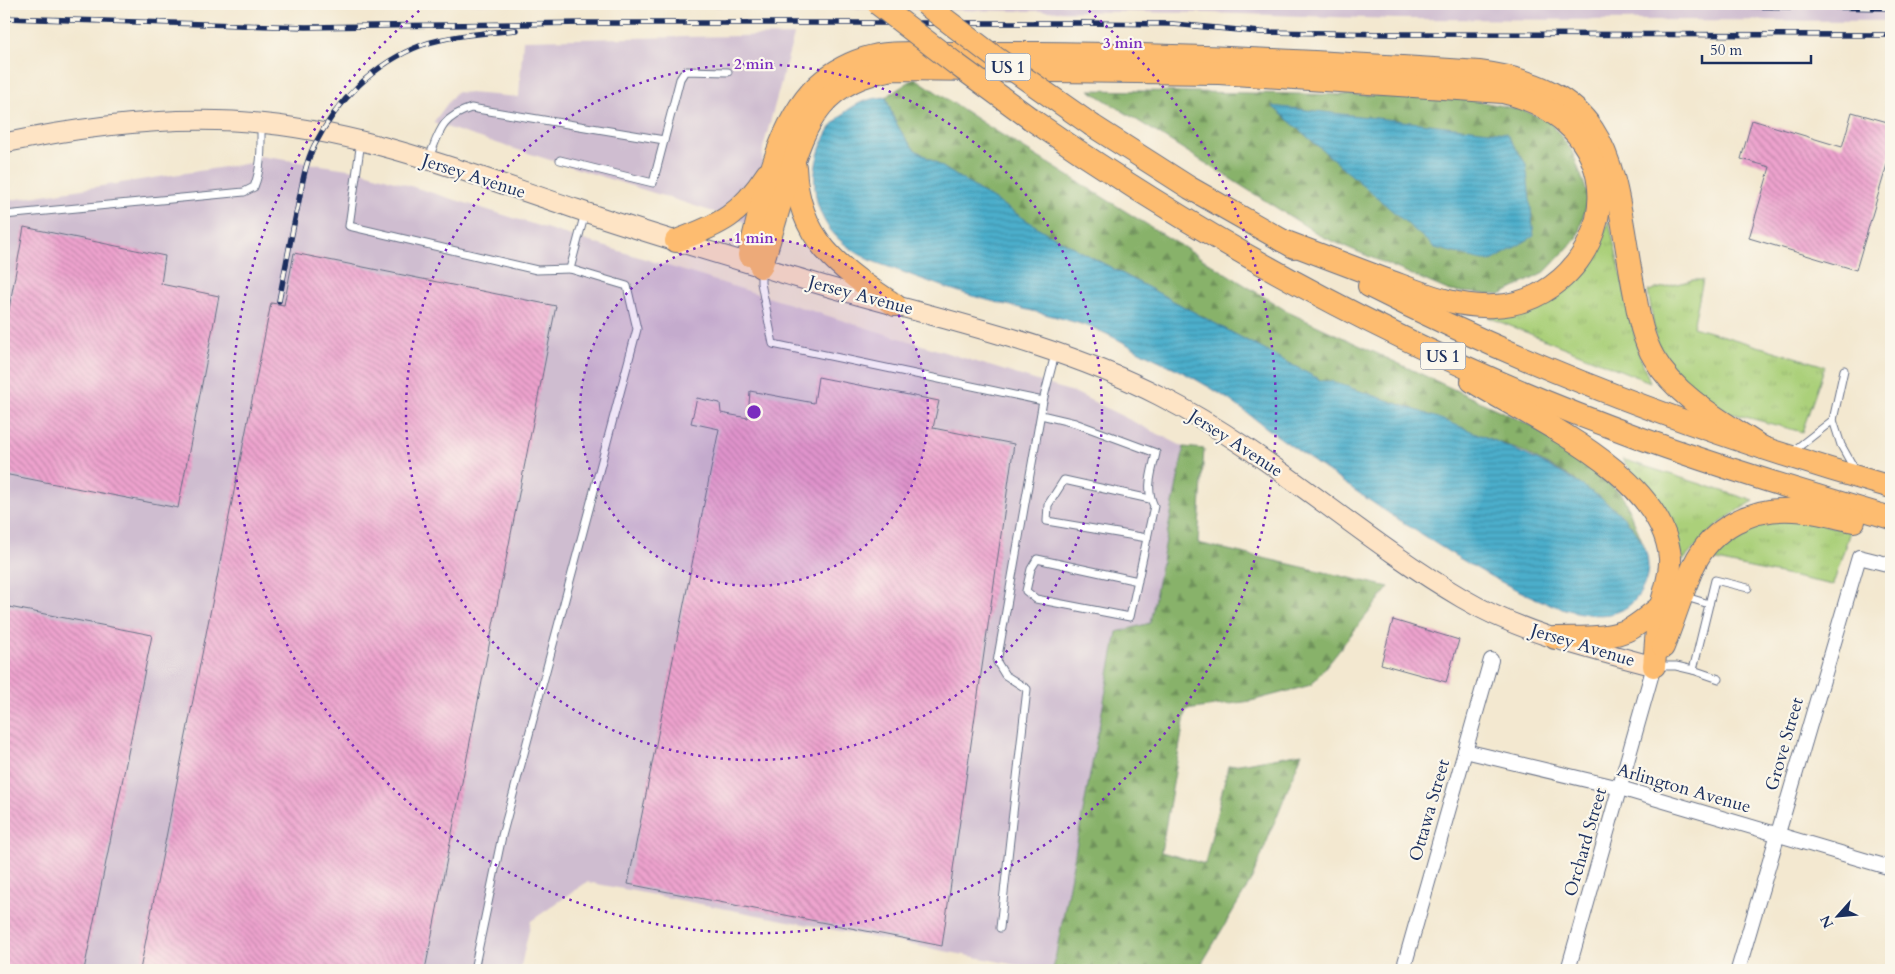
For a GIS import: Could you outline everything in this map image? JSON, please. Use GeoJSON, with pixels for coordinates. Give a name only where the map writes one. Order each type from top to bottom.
{"type":"FeatureCollection","features":[{"type":"Feature","properties":{"kind":"highway","name":"US 1"},"geometry":{"type":"LineString","coordinates":[[878,4],[1031,119],[1205,232],[1296,283],[1401,337],[1497,380],[1639,438],[1768,481],[1891,518]]}},
{"type":"Feature","properties":{"kind":"highway","name":"US 1"},"geometry":{"type":"LineString","coordinates":[[925,4],[996,58],[1093,126],[1190,188],[1281,240],[1422,314],[1516,357],[1614,396],[1788,456],[1880,480]]}},
{"type":"Feature","properties":{"kind":"highway"},"geometry":{"type":"LineString","coordinates":[[754,264],[785,158],[792,118],[814,88],[848,65],[868,58],[888,54],[1085,53],[1237,58],[1478,72],[1519,79],[1543,87],[1566,101],[1585,120],[1601,141],[1614,179],[1640,320],[1650,350],[1659,366],[1673,384],[1693,402],[1763,448]]}},
{"type":"Feature","properties":{"kind":"highway"},"geometry":{"type":"LineString","coordinates":[[676,241],[709,229],[732,216],[785,158],[810,120],[826,100],[846,85],[883,71],[906,69],[1157,72],[1473,89],[1509,94],[1538,103],[1572,129],[1586,149],[1596,174],[1599,202],[1594,228],[1581,257],[1565,277],[1554,286],[1518,303],[1481,306],[1445,301],[1281,240]]}},
{"type":"Feature","properties":{"kind":"highway"},"geometry":{"type":"LineString","coordinates":[[785,158],[804,216],[815,238],[846,271],[895,305]]}},
{"type":"Feature","properties":{"kind":"highway"},"geometry":{"type":"LineString","coordinates":[[1401,337],[1506,402],[1573,440],[1603,460],[1640,496],[1659,523],[1669,548],[1670,572],[1660,607],[1654,666]]}},
{"type":"Feature","properties":{"kind":"highway"},"geometry":{"type":"LineString","coordinates":[[1654,666],[1694,565],[1708,544],[1724,529],[1753,514],[1794,510],[1891,527]]}},
{"type":"Feature","properties":{"kind":"highway"},"geometry":{"type":"LineString","coordinates":[[1555,638],[1595,636],[1622,632],[1642,622],[1660,607]]}},
{"type":"Feature","properties":{"kind":"main road","name":"Jersey Avenue"},"geometry":{"type":"LineString","coordinates":[[4,143],[80,128],[134,122],[212,121],[261,124],[322,132],[361,140],[428,160],[585,213],[676,241],[931,314],[1122,378],[1181,407],[1242,445],[1381,544],[1457,595],[1518,625],[1555,638],[1654,666]]}},
{"type":"Feature","properties":{"kind":"street","name":"Grove Street"},"geometry":{"type":"LineString","coordinates":[[1738,970],[1859,557],[1891,565]]}},
{"type":"Feature","properties":{"kind":"street","name":"Ottawa Street"},"geometry":{"type":"LineString","coordinates":[[1403,970],[1491,660]]}},
{"type":"Feature","properties":{"kind":"street","name":"Orchard Street"},"geometry":{"type":"LineString","coordinates":[[1568,970],[1654,666]]}},
{"type":"Feature","properties":{"kind":"street","name":"Arlington Avenue"},"geometry":{"type":"LineString","coordinates":[[1465,751],[1620,788],[1891,868]]}},
{"type":"Feature","properties":{"kind":"lane"},"geometry":{"type":"LineString","coordinates":[[560,160],[653,183],[680,79],[685,71],[728,72]]}},
{"type":"Feature","properties":{"kind":"lane"},"geometry":{"type":"LineString","coordinates":[[428,160],[442,124],[455,113],[470,108],[664,140]]}},
{"type":"Feature","properties":{"kind":"lane"},"geometry":{"type":"LineString","coordinates":[[4,215],[244,192],[254,187],[257,179],[260,165],[261,124]]}},
{"type":"Feature","properties":{"kind":"lane"},"geometry":{"type":"LineString","coordinates":[[361,140],[349,226],[537,270],[570,269],[628,286],[637,329],[502,836],[474,970]]}},
{"type":"Feature","properties":{"kind":"lane"},"geometry":{"type":"LineString","coordinates":[[570,269],[585,213]]}},
{"type":"Feature","properties":{"kind":"lane"},"geometry":{"type":"LineString","coordinates":[[754,264],[761,283],[773,344],[1043,401]]}},
{"type":"Feature","properties":{"kind":"lane"},"geometry":{"type":"LineString","coordinates":[[1000,928],[1027,689],[1005,675],[997,662],[1043,401],[1055,354]]}},
{"type":"Feature","properties":{"kind":"lane"},"geometry":{"type":"LineString","coordinates":[[1844,370],[1833,420],[1841,445],[1880,480]]}},
{"type":"Feature","properties":{"kind":"lane"},"geometry":{"type":"LineString","coordinates":[[1041,415],[1075,423],[1156,453],[1149,482],[1150,498],[1154,506],[1138,581],[1130,617],[1036,599],[1026,591],[1031,569],[1037,559],[1138,581]]}},
{"type":"Feature","properties":{"kind":"lane"},"geometry":{"type":"LineString","coordinates":[[1788,456],[1833,420]]}},
{"type":"Feature","properties":{"kind":"lane"},"geometry":{"type":"LineString","coordinates":[[1147,538],[1047,521],[1048,505],[1064,480],[1150,498]]}},
{"type":"Feature","properties":{"kind":"lane"},"geometry":{"type":"LineString","coordinates":[[1693,670],[1715,580],[1748,588]]}},
{"type":"Feature","properties":{"kind":"lane"},"geometry":{"type":"LineString","coordinates":[[1683,596],[1709,604]]}},
{"type":"Feature","properties":{"kind":"lane"},"geometry":{"type":"LineString","coordinates":[[1654,666],[1676,666],[1719,680]]}},
{"type":"Feature","properties":{"kind":"shaded area"},"geometry":{"type":"Polygon","coordinates":[[[456,4],[1891,4],[1891,21],[1396,19],[1210,13],[456,4]]]}},
{"type":"Feature","properties":{"kind":"shaded area"},"geometry":{"type":"Polygon","coordinates":[[[794,35],[763,148],[758,226],[433,123],[456,92],[519,97],[523,40],[794,35]]]}},
{"type":"Feature","properties":{"kind":"shaded area"},"geometry":{"type":"Polygon","coordinates":[[[259,156],[362,171],[1076,393],[1184,447],[1150,623],[1117,632],[1053,970],[1042,970],[587,882],[531,921],[520,970],[4,970],[4,201],[257,162],[259,156]]]}},
{"type":"Feature","properties":{"kind":"green space"},"geometry":{"type":"Polygon","coordinates":[[[915,78],[986,125],[1290,313],[1539,429],[1622,494],[1646,550],[1632,527],[1615,509],[1565,474],[1524,452],[1396,403],[1322,381],[1045,232],[914,149],[897,125],[886,97],[915,78]]]}},
{"type":"Feature","properties":{"kind":"green space"},"geometry":{"type":"Polygon","coordinates":[[[1089,90],[1456,97],[1523,110],[1550,122],[1572,151],[1589,197],[1577,238],[1544,273],[1500,295],[1450,291],[1323,237],[1089,90]]]}},
{"type":"Feature","properties":{"kind":"green space"},"geometry":{"type":"Polygon","coordinates":[[[1609,221],[1638,351],[1650,382],[1488,317],[1529,312],[1548,303],[1560,294],[1571,284],[1589,261],[1609,221]]]}},
{"type":"Feature","properties":{"kind":"green space"},"geometry":{"type":"Polygon","coordinates":[[[1693,280],[1703,280],[1693,327],[1825,366],[1802,432],[1731,413],[1682,382],[1656,341],[1648,291],[1693,280]]]}},
{"type":"Feature","properties":{"kind":"green space"},"geometry":{"type":"Polygon","coordinates":[[[1184,447],[1204,449],[1198,543],[1389,587],[1311,685],[1251,701],[1186,710],[1161,852],[1205,864],[1228,766],[1302,753],[1252,879],[1198,970],[1053,970],[1117,632],[1150,623],[1184,447]]]}},
{"type":"Feature","properties":{"kind":"green space"},"geometry":{"type":"Polygon","coordinates":[[[1622,459],[1754,501],[1733,513],[1715,527],[1683,561],[1674,533],[1659,503],[1622,459]]]}},
{"type":"Feature","properties":{"kind":"green space"},"geometry":{"type":"Polygon","coordinates":[[[1789,517],[1850,531],[1833,585],[1712,560],[1739,530],[1789,517]]]}},
{"type":"Feature","properties":{"kind":"water"},"geometry":{"type":"Polygon","coordinates":[[[886,97],[897,125],[914,149],[1045,232],[1322,381],[1330,381],[1464,428],[1520,452],[1572,479],[1615,509],[1642,541],[1647,575],[1639,595],[1622,610],[1601,615],[1575,612],[1515,589],[1457,557],[1378,506],[1221,394],[1181,371],[1093,328],[957,291],[872,261],[851,249],[832,232],[822,216],[816,198],[817,161],[822,143],[844,113],[860,103],[886,97]]]}},
{"type":"Feature","properties":{"kind":"water"},"geometry":{"type":"Polygon","coordinates":[[[1272,106],[1506,133],[1526,164],[1534,236],[1490,262],[1435,248],[1272,106]]]}},
{"type":"Feature","properties":{"kind":"building"},"geometry":{"type":"Polygon","coordinates":[[[1852,112],[1891,123],[1891,151],[1856,270],[1749,238],[1770,167],[1741,159],[1752,120],[1842,147],[1852,112]]]}},
{"type":"Feature","properties":{"kind":"building"},"geometry":{"type":"Polygon","coordinates":[[[24,227],[165,256],[161,284],[219,296],[178,508],[4,474],[4,336],[24,227]]]}},
{"type":"Feature","properties":{"kind":"building"},"geometry":{"type":"Polygon","coordinates":[[[294,253],[556,306],[425,970],[140,970],[271,303],[284,305],[294,253]]]}},
{"type":"Feature","properties":{"kind":"building"},"geometry":{"type":"Polygon","coordinates":[[[818,377],[939,401],[933,428],[1014,444],[942,946],[628,884],[719,429],[691,423],[697,398],[720,403],[721,413],[748,418],[750,391],[814,403],[818,377]]]}},
{"type":"Feature","properties":{"kind":"building"},"geometry":{"type":"Polygon","coordinates":[[[4,606],[152,635],[84,970],[4,970],[4,606]]]}},
{"type":"Feature","properties":{"kind":"building"},"geometry":{"type":"Polygon","coordinates":[[[1393,620],[1459,640],[1446,682],[1381,664],[1393,620]]]}},
{"type":"Feature","properties":{"kind":"railway"},"geometry":{"type":"LineString","coordinates":[[1574,4],[1891,8]]}},
{"type":"Feature","properties":{"kind":"railway"},"geometry":{"type":"LineString","coordinates":[[4,18],[306,27],[583,23],[1082,23],[1173,24],[1260,32],[1391,34],[1891,35]]}},
{"type":"Feature","properties":{"kind":"railway"},"geometry":{"type":"LineString","coordinates":[[279,301],[308,160],[323,129],[346,99],[359,85],[388,62],[422,45],[480,33],[516,30]]}}]}
